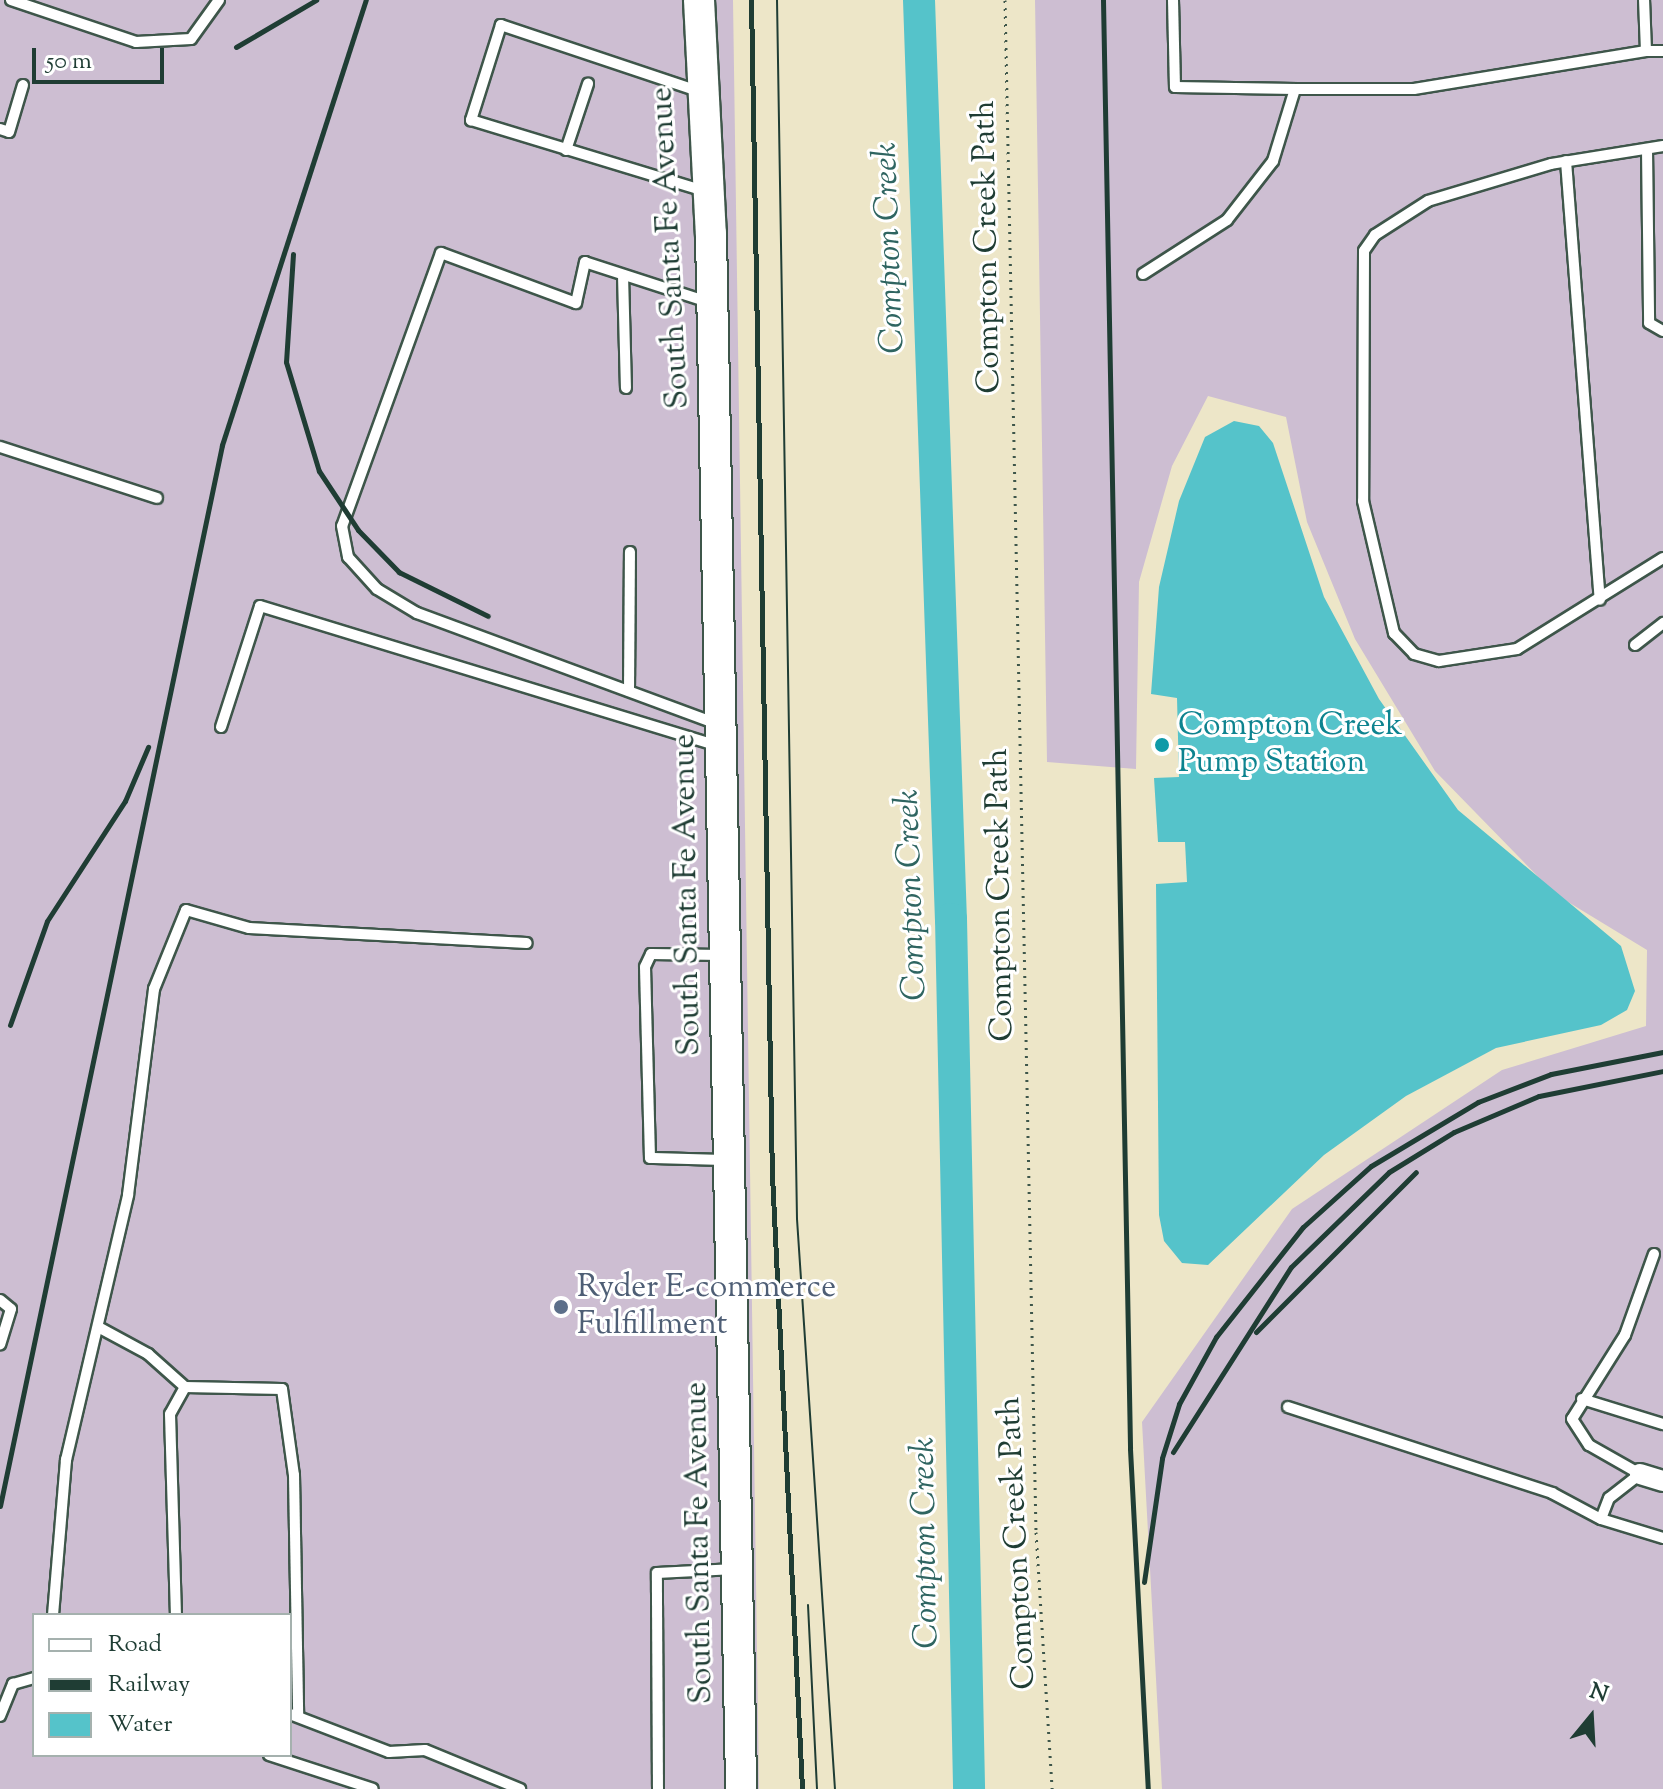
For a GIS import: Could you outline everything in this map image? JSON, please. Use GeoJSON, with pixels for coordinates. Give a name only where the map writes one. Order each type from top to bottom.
{"type":"FeatureCollection","features":[{"type":"Feature","properties":{"kind":"main road","name":"South Santa Fe Avenue"},"geometry":{"type":"LineString","coordinates":[[699,0],[699,91],[713,304],[741,1789]]}},
{"type":"Feature","properties":{"kind":"street"},"geometry":{"type":"LineString","coordinates":[[1640,1474],[1663,1481]]}},
{"type":"Feature","properties":{"kind":"lane"},"geometry":{"type":"LineString","coordinates":[[11,0],[25,2],[136,42],[191,39],[219,0]]}},
{"type":"Feature","properties":{"kind":"lane"},"geometry":{"type":"LineString","coordinates":[[1173,0],[1175,87],[1414,89],[1646,51],[1663,51]]}},
{"type":"Feature","properties":{"kind":"lane"},"geometry":{"type":"LineString","coordinates":[[1644,0],[1646,51]]}},
{"type":"Feature","properties":{"kind":"lane"},"geometry":{"type":"LineString","coordinates":[[699,91],[501,25],[471,120],[706,191]]}},
{"type":"Feature","properties":{"kind":"lane"},"geometry":{"type":"LineString","coordinates":[[566,150],[588,84]]}},
{"type":"Feature","properties":{"kind":"lane"},"geometry":{"type":"LineString","coordinates":[[0,129],[9,132],[23,85]]}},
{"type":"Feature","properties":{"kind":"lane"},"geometry":{"type":"LineString","coordinates":[[1143,274],[1227,220],[1273,161],[1295,89]]}},
{"type":"Feature","properties":{"kind":"lane"},"geometry":{"type":"LineString","coordinates":[[1663,146],[1566,161],[1428,201],[1394,217],[1364,251],[1363,501],[1381,598],[1394,633],[1414,654],[1472,660],[1517,649],[1663,558]]}},
{"type":"Feature","properties":{"kind":"lane"},"geometry":{"type":"LineString","coordinates":[[1647,149],[1649,323],[1663,331]]}},
{"type":"Feature","properties":{"kind":"lane"},"geometry":{"type":"LineString","coordinates":[[1566,161],[1600,600]]}},
{"type":"Feature","properties":{"kind":"lane"},"geometry":{"type":"LineString","coordinates":[[713,304],[585,262],[576,303],[441,253],[342,526],[348,557],[377,589],[417,613],[629,691],[721,736]]}},
{"type":"Feature","properties":{"kind":"lane"},"geometry":{"type":"LineString","coordinates":[[623,275],[626,388]]}},
{"type":"Feature","properties":{"kind":"lane"},"geometry":{"type":"LineString","coordinates":[[0,447],[157,498]]}},
{"type":"Feature","properties":{"kind":"lane"},"geometry":{"type":"LineString","coordinates":[[629,691],[630,552]]}},
{"type":"Feature","properties":{"kind":"lane"},"geometry":{"type":"LineString","coordinates":[[221,727],[260,606],[721,736]]}},
{"type":"Feature","properties":{"kind":"lane"},"geometry":{"type":"LineString","coordinates":[[1635,645],[1663,623]]}},
{"type":"Feature","properties":{"kind":"lane"},"geometry":{"type":"LineString","coordinates":[[53,1613],[66,1460],[100,1328],[128,1195],[154,989],[186,910],[249,928],[527,943]]}},
{"type":"Feature","properties":{"kind":"lane"},"geometry":{"type":"LineString","coordinates":[[725,955],[651,954],[645,967],[650,1158],[729,1160]]}},
{"type":"Feature","properties":{"kind":"lane"},"geometry":{"type":"LineString","coordinates":[[1601,1519],[1609,1498],[1640,1474],[1579,1436],[1572,1419],[1625,1335],[1654,1254]]}},
{"type":"Feature","properties":{"kind":"lane"},"geometry":{"type":"LineString","coordinates":[[0,1300],[11,1309],[0,1344]]}},
{"type":"Feature","properties":{"kind":"lane"},"geometry":{"type":"LineString","coordinates":[[100,1328],[148,1354],[185,1387],[282,1389],[294,1475],[294,1715],[389,1752],[425,1750],[520,1789]]}},
{"type":"Feature","properties":{"kind":"lane"},"geometry":{"type":"LineString","coordinates":[[176,1613],[170,1414],[185,1387]]}},
{"type":"Feature","properties":{"kind":"lane"},"geometry":{"type":"LineString","coordinates":[[1582,1399],[1663,1424]]}},
{"type":"Feature","properties":{"kind":"lane"},"geometry":{"type":"LineString","coordinates":[[1288,1407],[1552,1493],[1601,1519],[1663,1538]]}},
{"type":"Feature","properties":{"kind":"lane"},"geometry":{"type":"LineString","coordinates":[[658,1789],[657,1573],[737,1570]]}},
{"type":"Feature","properties":{"kind":"lane"},"geometry":{"type":"LineString","coordinates":[[0,1716],[13,1684],[32,1679]]}},
{"type":"Feature","properties":{"kind":"lane"},"geometry":{"type":"LineString","coordinates":[[275,1757],[373,1789]]}},
{"type":"Feature","properties":{"kind":"path","name":"Compton Creek Path"},"geometry":{"type":"LineString","coordinates":[[1005,0],[1036,1532],[1052,1789]]}},
{"type":"Feature","properties":{"kind":"shaded area"},"geometry":{"type":"Polygon","coordinates":[[[0,0],[733,0],[759,1789],[0,1789],[0,0]]]}},
{"type":"Feature","properties":{"kind":"shaded area"},"geometry":{"type":"Polygon","coordinates":[[[1035,0],[1663,0],[1663,1789],[1162,1789],[1142,1422],[1292,1209],[1502,1070],[1646,1026],[1647,950],[1555,894],[1435,771],[1355,639],[1307,522],[1286,417],[1208,396],[1172,466],[1139,582],[1136,769],[1047,762],[1035,0]]]}},
{"type":"Feature","properties":{"kind":"water"},"geometry":{"type":"Polygon","coordinates":[[[1234,421],[1259,426],[1273,443],[1324,597],[1379,699],[1458,810],[1621,946],[1635,991],[1627,1010],[1601,1025],[1496,1048],[1406,1096],[1324,1155],[1208,1265],[1182,1263],[1164,1241],[1159,1215],[1156,884],[1187,882],[1185,842],[1158,842],[1154,778],[1179,777],[1177,698],[1151,694],[1159,587],[1179,501],[1205,437],[1234,421]]]}},
{"type":"Feature","properties":{"kind":"waterway","name":"Compton Creek"},"geometry":{"type":"LineString","coordinates":[[919,0],[951,919],[969,1789]]}},
{"type":"Feature","properties":{"kind":"tram line"},"geometry":{"type":"LineString","coordinates":[[777,0],[797,1219],[835,1789]]}},
{"type":"Feature","properties":{"kind":"tram line"},"geometry":{"type":"LineString","coordinates":[[808,1605],[817,1789]]}},
{"type":"Feature","properties":{"kind":"railway"},"geometry":{"type":"LineString","coordinates":[[236,47],[316,0]]}},
{"type":"Feature","properties":{"kind":"railway"},"geometry":{"type":"LineString","coordinates":[[0,1506],[222,445],[366,0]]}},
{"type":"Feature","properties":{"kind":"railway"},"geometry":{"type":"LineString","coordinates":[[751,0],[772,1175],[802,1789]]}},
{"type":"Feature","properties":{"kind":"railway"},"geometry":{"type":"LineString","coordinates":[[1103,0],[1130,1449],[1148,1789]]}},
{"type":"Feature","properties":{"kind":"railway"},"geometry":{"type":"LineString","coordinates":[[293,254],[286,362],[319,471],[358,530],[399,572],[488,616]]}},
{"type":"Feature","properties":{"kind":"railway"},"geometry":{"type":"LineString","coordinates":[[10,1025],[47,921],[125,801],[148,747]]}},
{"type":"Feature","properties":{"kind":"railway"},"geometry":{"type":"LineString","coordinates":[[1144,1582],[1162,1458],[1179,1404],[1216,1337],[1303,1227],[1371,1166],[1478,1102],[1551,1074],[1663,1052]]}},
{"type":"Feature","properties":{"kind":"railway"},"geometry":{"type":"LineString","coordinates":[[1173,1452],[1291,1267],[1389,1172],[1454,1132],[1539,1096],[1663,1071]]}},
{"type":"Feature","properties":{"kind":"railway"},"geometry":{"type":"LineString","coordinates":[[1256,1332],[1416,1172]]}},
{"type":"Feature","properties":{"kind":"place","name":"Compton Creek Pump Station"},"geometry":{"type":"Point","coordinates":[1162,745]}},
{"type":"Feature","properties":{"kind":"place","name":"Ryder E-commerce Fulfillment"},"geometry":{"type":"Point","coordinates":[561,1307]}}]}
